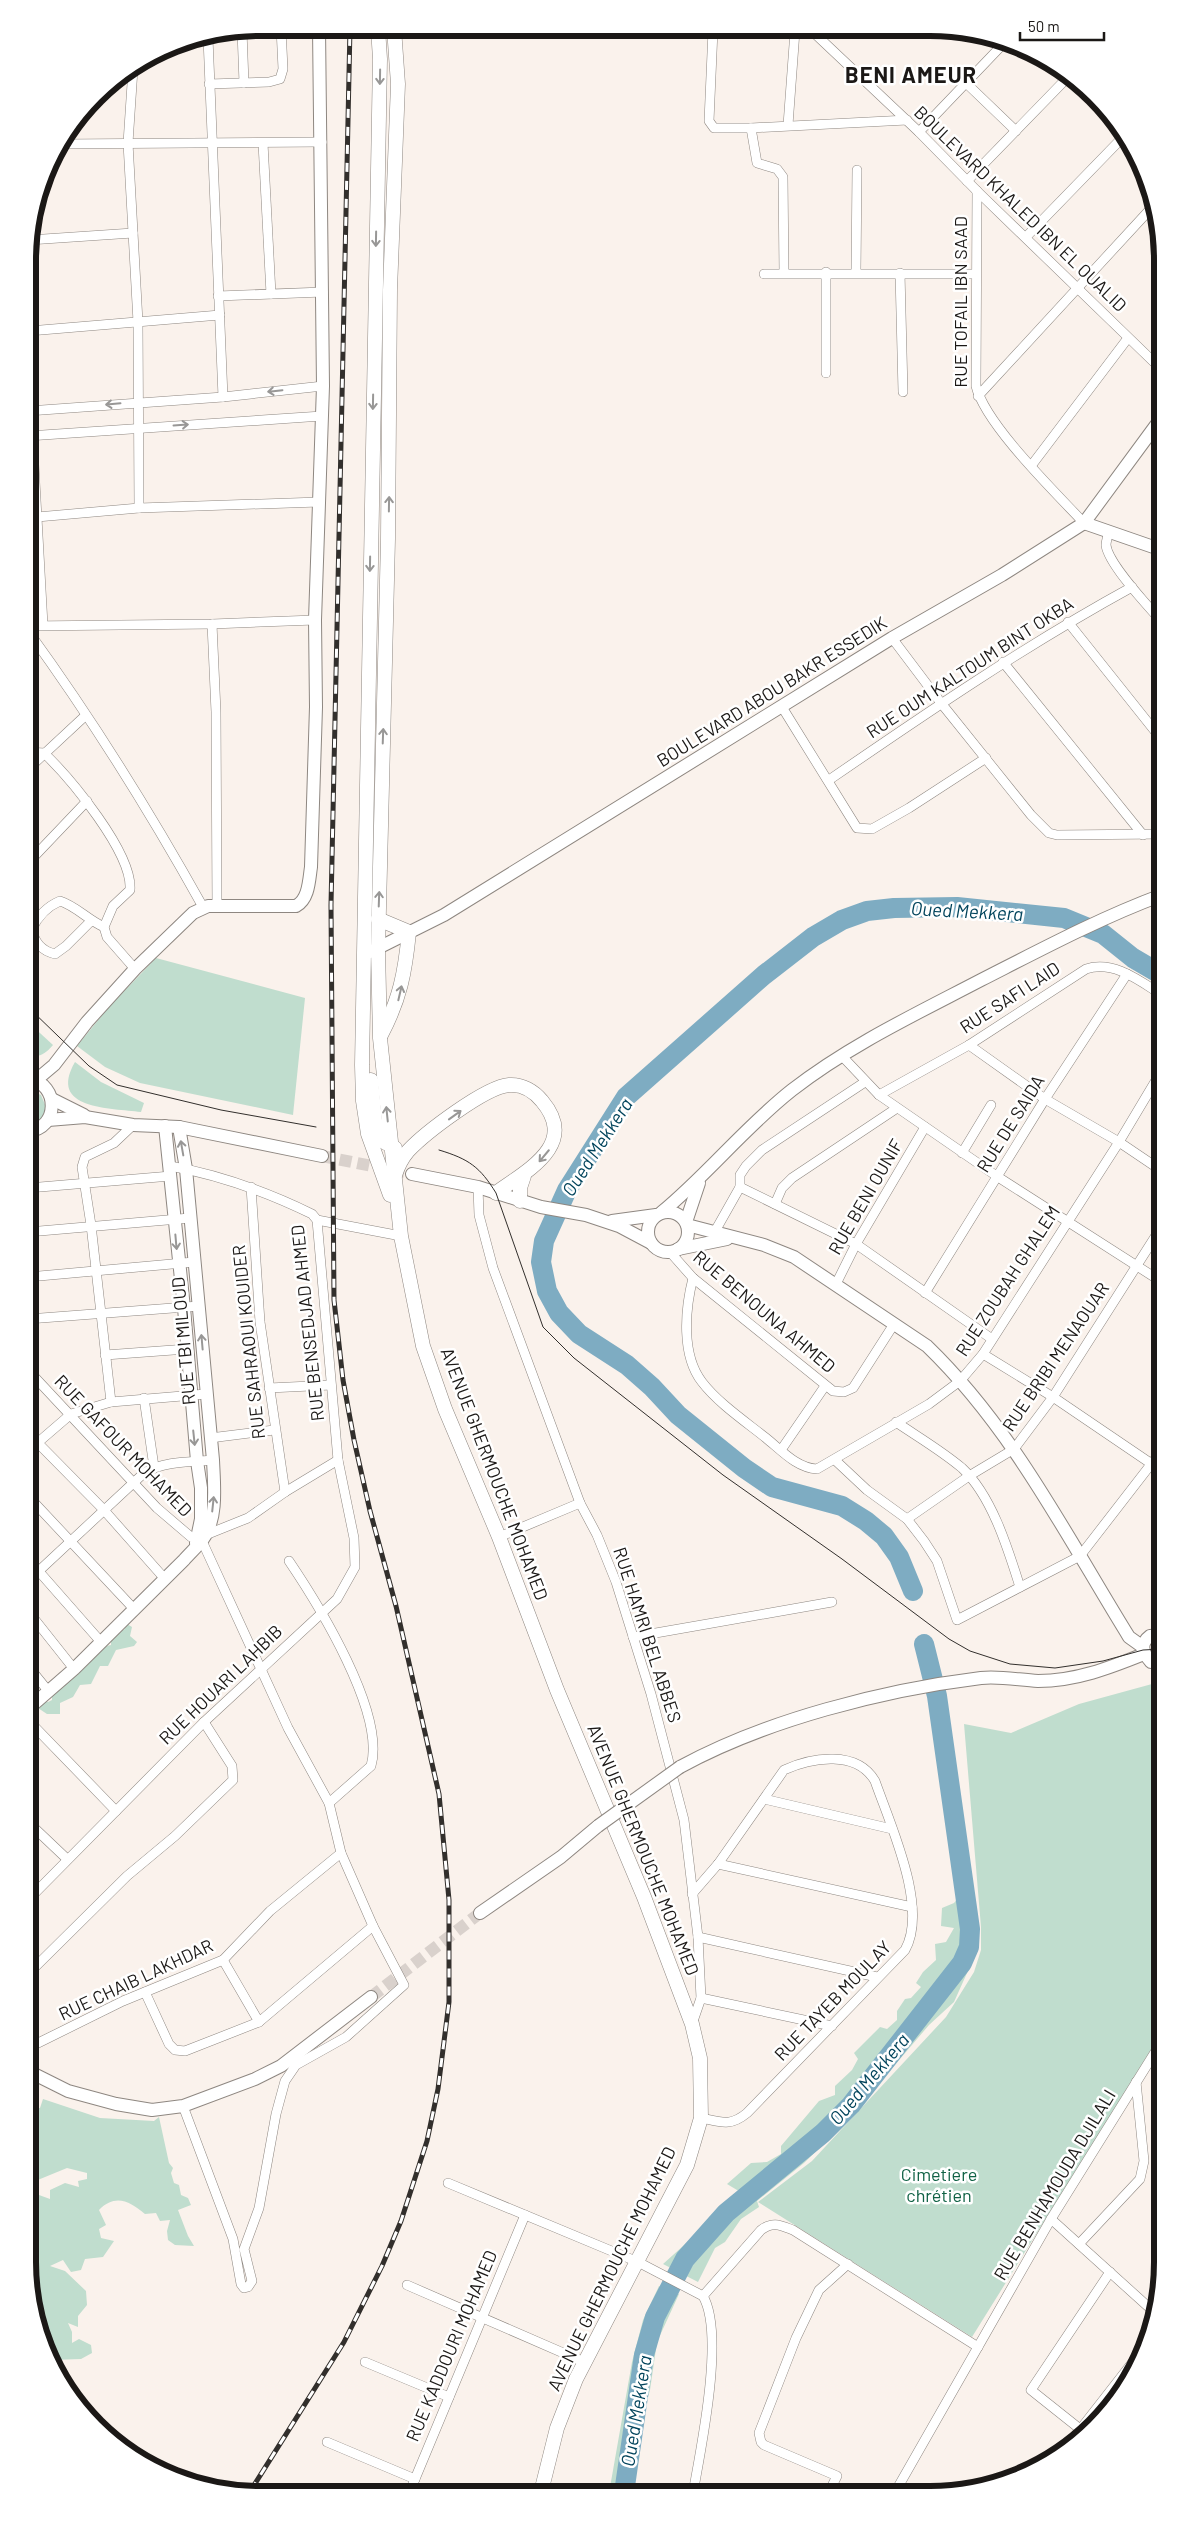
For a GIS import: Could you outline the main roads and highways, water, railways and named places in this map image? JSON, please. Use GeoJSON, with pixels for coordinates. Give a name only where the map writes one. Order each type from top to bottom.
{"type":"FeatureCollection","features":[{"type":"Feature","properties":{"kind":"main road"},"geometry":{"type":"LineString","coordinates":[[379,36],[380,59],[362,1065],[366,1125],[398,1214]]}},
{"type":"Feature","properties":{"kind":"main road"},"geometry":{"type":"LineString","coordinates":[[395,36],[398,84],[390,290],[388,539],[378,949],[380,1038],[389,1131],[393,1148],[398,1214]]}},
{"type":"Feature","properties":{"kind":"main road"},"geometry":{"type":"LineString","coordinates":[[378,919],[409,932],[398,1001],[380,1038]]}},
{"type":"Feature","properties":{"kind":"main road"},"geometry":{"type":"LineString","coordinates":[[363,1026],[368,1039],[376,1127],[384,1142],[393,1148],[416,1144]]}},
{"type":"Feature","properties":{"kind":"main road"},"geometry":{"type":"LineString","coordinates":[[394,1178],[404,1156],[416,1144],[488,1090],[510,1085],[524,1087],[542,1100],[552,1115],[554,1127],[549,1150],[524,1176],[496,1193]]}},
{"type":"Feature","properties":{"kind":"main road"},"geometry":{"type":"LineString","coordinates":[[520,1201],[520,1188],[524,1176]]}},
{"type":"Feature","properties":{"kind":"main road","name":"AVENUE GHERMOUCHE MOHAMED"},"geometry":{"type":"LineString","coordinates":[[398,1214],[424,1346],[445,1408],[499,1536],[557,1690],[644,1897],[692,2024],[700,2058],[701,2118],[687,2165],[638,2262],[584,2362],[557,2428],[542,2486]]}},
{"type":"Feature","properties":{"kind":"waterway","name":"Oued Mekkera"},"geometry":{"type":"LineString","coordinates":[[913,1591],[899,1557],[884,1536],[866,1521],[842,1506],[772,1487],[744,1468],[678,1415],[652,1387],[627,1365],[579,1334],[559,1313],[547,1291],[541,1262],[544,1241],[567,1190],[626,1097],[764,975],[813,937],[842,920],[867,911],[894,908],[957,907],[1064,918],[1103,934],[1133,958],[1154,970]]}},
{"type":"Feature","properties":{"kind":"waterway","name":"Oued Mekkera"},"geometry":{"type":"LineString","coordinates":[[625,2486],[644,2355],[655,2317],[685,2259],[726,2213],[823,2133],[851,2105],[962,1963],[969,1947],[970,1929],[937,1696],[924,1644]]}},
{"type":"Feature","properties":{"kind":"tunnel"},"geometry":{"type":"LineString","coordinates":[[322,1156],[412,1174]]}},
{"type":"Feature","properties":{"kind":"tunnel"},"geometry":{"type":"LineString","coordinates":[[371,1997],[480,1913]]}},
{"type":"Feature","properties":{"kind":"tram line"},"geometry":{"type":"LineString","coordinates":[[36,1015],[89,1066],[117,1085],[221,1110],[316,1127]]}},
{"type":"Feature","properties":{"kind":"tram line"},"geometry":{"type":"LineString","coordinates":[[439,1150],[473,1165],[485,1177],[496,1193],[543,1327],[574,1358],[723,1475],[842,1559],[949,1639],[970,1651],[1010,1664],[1055,1668],[1103,1661],[1143,1650],[1154,1649]]}},
{"type":"Feature","properties":{"kind":"railway"},"geometry":{"type":"LineString","coordinates":[[254,2486],[344,2342],[382,2266],[401,2221],[427,2141],[438,2089],[449,2002],[449,1900],[439,1794],[396,1606],[370,1511],[354,1440],[343,1380],[334,1300],[331,905],[350,36]]}},
{"type":"Feature","properties":{"kind":"district","name":"BENI AMEUR"},"geometry":{"type":"Point","coordinates":[911,75]}},
{"type":"Feature","properties":{"kind":"park label","name":"Cimetiere chrétien"},"geometry":{"type":"Point","coordinates":[939,2185]}}]}
